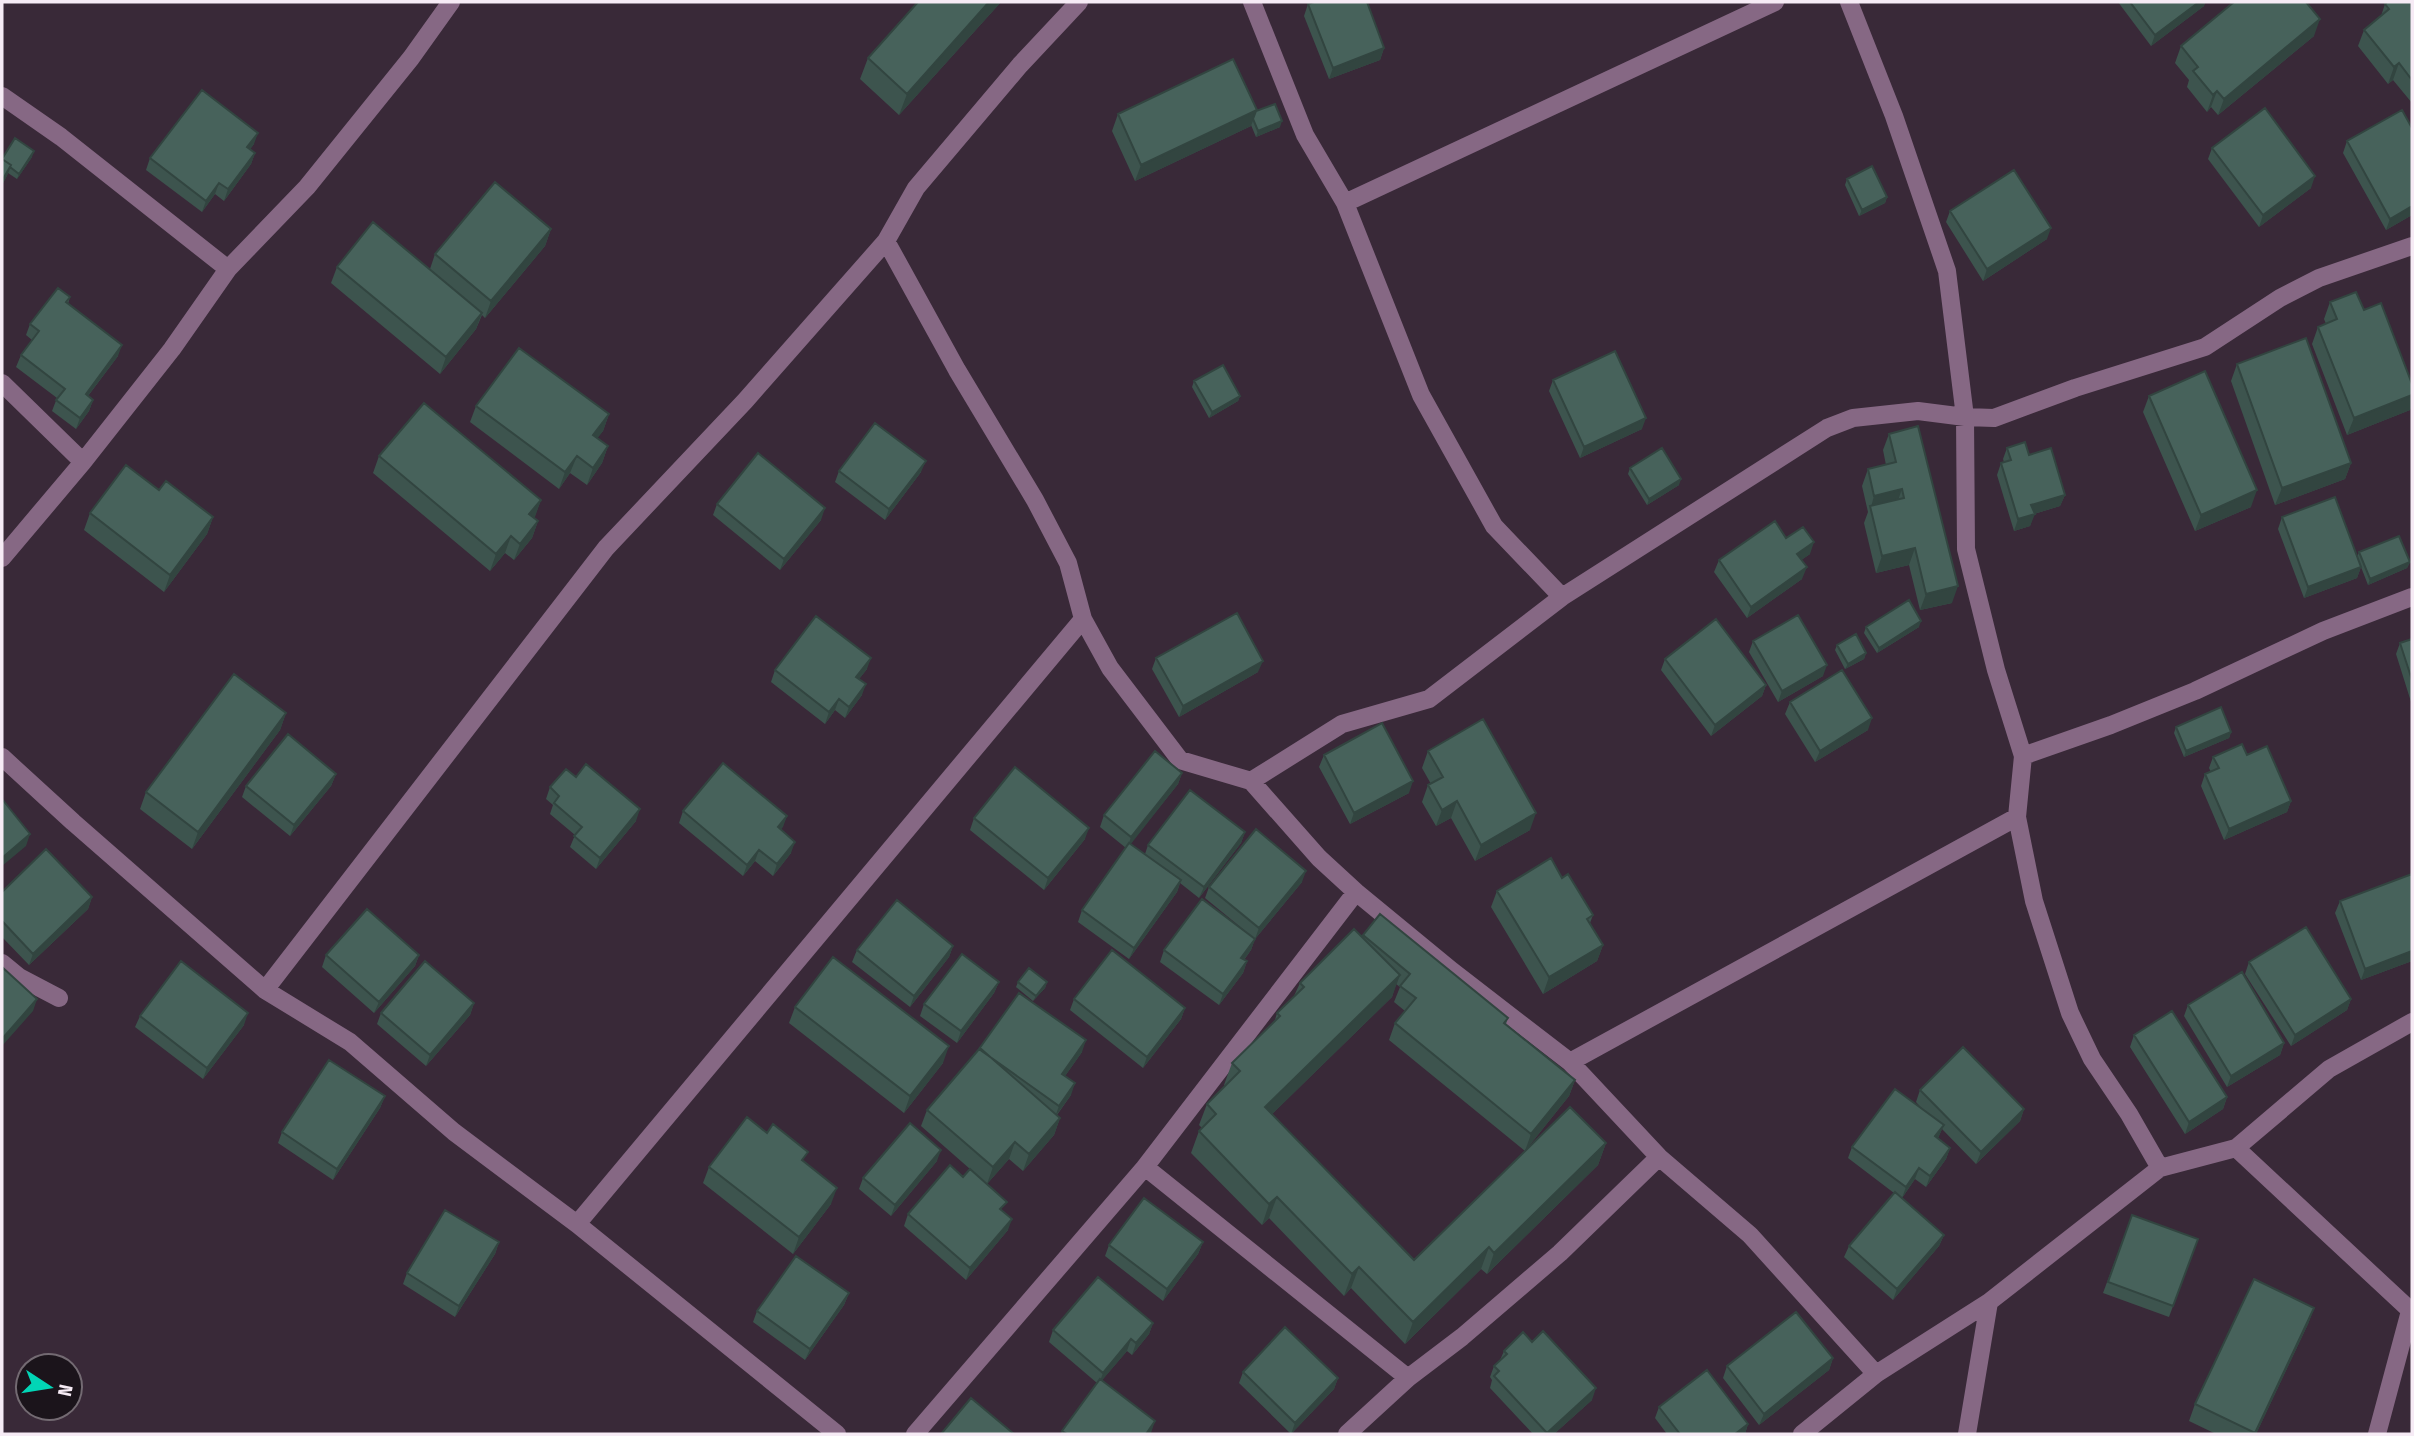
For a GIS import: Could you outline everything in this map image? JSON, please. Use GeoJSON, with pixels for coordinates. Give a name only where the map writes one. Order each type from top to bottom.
{"type":"FeatureCollection","features":[{"type":"Feature","properties":{"kind":"street"},"geometry":{"type":"LineString","coordinates":[[2,558],[173,349],[228,269],[307,187],[411,58],[451,2]]}},
{"type":"Feature","properties":{"kind":"street"},"geometry":{"type":"LineString","coordinates":[[265,990],[606,548],[745,401],[886,240],[916,188],[1020,65],[1079,2]]}},
{"type":"Feature","properties":{"kind":"street"},"geometry":{"type":"LineString","coordinates":[[1252,2],[1305,135],[1345,204],[1421,395],[1494,526],[1562,597]]}},
{"type":"Feature","properties":{"kind":"street"},"geometry":{"type":"LineString","coordinates":[[1345,204],[1775,2]]}},
{"type":"Feature","properties":{"kind":"street"},"geometry":{"type":"LineString","coordinates":[[1849,2],[1894,116],[1947,271],[1965,417],[1966,549],[1996,670],[2023,756],[2017,817],[2034,901],[2070,1013],[2092,1059],[2129,1114],[2160,1168]]}},
{"type":"Feature","properties":{"kind":"street"},"geometry":{"type":"LineString","coordinates":[[2,96],[61,137],[228,269]]}},
{"type":"Feature","properties":{"kind":"street"},"geometry":{"type":"LineString","coordinates":[[886,240],[957,370],[1035,500],[1068,563],[1083,619],[1110,668],[1180,760],[1251,780],[1319,858],[1356,892],[1452,971],[1570,1062],[1659,1157],[1750,1235],[1876,1374]]}},
{"type":"Feature","properties":{"kind":"street"},"geometry":{"type":"LineString","coordinates":[[1251,780],[1342,724],[1429,699],[1562,597],[1827,428],[1853,418],[1918,411],[1994,418],[2074,388],[2205,347],[2280,298],[2319,278],[2412,246]]}},
{"type":"Feature","properties":{"kind":"street"},"geometry":{"type":"LineString","coordinates":[[2,383],[83,462]]}},
{"type":"Feature","properties":{"kind":"street"},"geometry":{"type":"LineString","coordinates":[[2023,756],[2195,691],[2323,631],[2412,597]]}},
{"type":"Feature","properties":{"kind":"street"},"geometry":{"type":"LineString","coordinates":[[578,1224],[1083,619]]}},
{"type":"Feature","properties":{"kind":"street"},"geometry":{"type":"LineString","coordinates":[[2,757],[265,990],[350,1042],[454,1132],[578,1224],[837,1434]]}},
{"type":"Feature","properties":{"kind":"street"},"geometry":{"type":"LineString","coordinates":[[1570,1062],[2017,817]]}},
{"type":"Feature","properties":{"kind":"street"},"geometry":{"type":"LineString","coordinates":[[915,1434],[1145,1167],[1356,892]]}},
{"type":"Feature","properties":{"kind":"street"},"geometry":{"type":"LineString","coordinates":[[2,963],[19,977],[59,998]]}},
{"type":"Feature","properties":{"kind":"street"},"geometry":{"type":"LineString","coordinates":[[1802,1434],[1876,1374],[1989,1302],[2160,1168],[2236,1148],[2329,1069],[2412,1022]]}},
{"type":"Feature","properties":{"kind":"street"},"geometry":{"type":"LineString","coordinates":[[2236,1148],[2411,1312],[2377,1434]]}},
{"type":"Feature","properties":{"kind":"street"},"geometry":{"type":"LineString","coordinates":[[1347,1434],[1408,1378],[1560,1253],[1659,1157]]}},
{"type":"Feature","properties":{"kind":"street"},"geometry":{"type":"LineString","coordinates":[[1145,1167],[1408,1378]]}},
{"type":"Feature","properties":{"kind":"street"},"geometry":{"type":"LineString","coordinates":[[1966,1434],[1989,1302]]}},
{"type":"Feature","properties":{"kind":"building"},"geometry":{"type":"Polygon","coordinates":[[[918,2],[989,2],[907,94],[868,58],[918,2]]]}},
{"type":"Feature","properties":{"kind":"building"},"geometry":{"type":"Polygon","coordinates":[[[1367,2],[1384,48],[1333,68],[1308,4],[1367,2]]]}},
{"type":"Feature","properties":{"kind":"building"},"geometry":{"type":"Polygon","coordinates":[[[2130,2],[2199,2],[2155,35],[2130,2]]]}},
{"type":"Feature","properties":{"kind":"building"},"geometry":{"type":"Polygon","coordinates":[[[2234,2],[2306,2],[2320,19],[2224,99],[2217,91],[2213,95],[2193,71],[2198,67],[2181,46],[2234,2]]]}},
{"type":"Feature","properties":{"kind":"building"},"geometry":{"type":"Polygon","coordinates":[[[2412,2],[2412,80],[2399,63],[2394,67],[2364,30],[2389,9],[2385,4],[2412,2]]]}},
{"type":"Feature","properties":{"kind":"building"},"geometry":{"type":"Polygon","coordinates":[[[1233,59],[1257,110],[1141,165],[1118,114],[1233,59]]]}},
{"type":"Feature","properties":{"kind":"building"},"geometry":{"type":"Polygon","coordinates":[[[202,90],[258,133],[247,147],[255,153],[228,189],[219,183],[206,201],[150,158],[202,90]]]}},
{"type":"Feature","properties":{"kind":"building"},"geometry":{"type":"Polygon","coordinates":[[[1275,104],[1282,121],[1258,131],[1253,119],[1256,111],[1275,104]]]}},
{"type":"Feature","properties":{"kind":"building"},"geometry":{"type":"Polygon","coordinates":[[[2265,108],[2315,176],[2263,215],[2212,148],[2265,108]]]}},
{"type":"Feature","properties":{"kind":"building"},"geometry":{"type":"Polygon","coordinates":[[[2402,110],[2412,128],[2412,206],[2390,219],[2347,141],[2402,110]]]}},
{"type":"Feature","properties":{"kind":"building"},"geometry":{"type":"Polygon","coordinates":[[[15,138],[34,151],[19,174],[2,159],[15,138]]]}},
{"type":"Feature","properties":{"kind":"building"},"geometry":{"type":"Polygon","coordinates":[[[2,159],[11,165],[2,181],[2,159]]]}},
{"type":"Feature","properties":{"kind":"building"},"geometry":{"type":"Polygon","coordinates":[[[1872,166],[1887,197],[1862,210],[1847,179],[1872,166]]]}},
{"type":"Feature","properties":{"kind":"building"},"geometry":{"type":"Polygon","coordinates":[[[2014,170],[2051,228],[1987,269],[1950,211],[2014,170]]]}},
{"type":"Feature","properties":{"kind":"building"},"geometry":{"type":"Polygon","coordinates":[[[495,182],[551,229],[491,301],[435,254],[495,182]]]}},
{"type":"Feature","properties":{"kind":"building"},"geometry":{"type":"Polygon","coordinates":[[[373,222],[482,313],[446,357],[337,267],[373,222]]]}},
{"type":"Feature","properties":{"kind":"building"},"geometry":{"type":"Polygon","coordinates":[[[58,288],[70,297],[66,302],[122,345],[86,394],[93,400],[80,418],[56,400],[65,389],[21,355],[39,331],[30,324],[58,288]]]}},
{"type":"Feature","properties":{"kind":"building"},"geometry":{"type":"Polygon","coordinates":[[[2356,292],[2364,310],[2381,303],[2412,384],[2412,395],[2354,418],[2318,327],[2337,319],[2330,302],[2356,292]]]}},
{"type":"Feature","properties":{"kind":"building"},"geometry":{"type":"Polygon","coordinates":[[[2306,338],[2351,463],[2282,488],[2237,364],[2306,338]]]}},
{"type":"Feature","properties":{"kind":"building"},"geometry":{"type":"Polygon","coordinates":[[[519,348],[609,414],[593,435],[608,446],[593,468],[577,456],[565,472],[476,406],[519,348]]]}},
{"type":"Feature","properties":{"kind":"building"},"geometry":{"type":"Polygon","coordinates":[[[1615,351],[1646,418],[1584,447],[1553,380],[1615,351]]]}},
{"type":"Feature","properties":{"kind":"building"},"geometry":{"type":"Polygon","coordinates":[[[1223,365],[1240,396],[1212,412],[1194,381],[1223,365]]]}},
{"type":"Feature","properties":{"kind":"building"},"geometry":{"type":"Polygon","coordinates":[[[2205,371],[2257,490],[2201,515],[2149,396],[2205,371]]]}},
{"type":"Feature","properties":{"kind":"building"},"geometry":{"type":"Polygon","coordinates":[[[424,403],[541,500],[529,514],[538,521],[520,544],[511,536],[496,554],[379,456],[424,403]]]}},
{"type":"Feature","properties":{"kind":"building"},"geometry":{"type":"Polygon","coordinates":[[[875,423],[926,461],[889,509],[839,471],[875,423]]]}},
{"type":"Feature","properties":{"kind":"building"},"geometry":{"type":"Polygon","coordinates":[[[1918,426],[1958,586],[1926,594],[1915,548],[1882,556],[1870,506],[1904,498],[1902,489],[1874,496],[1868,469],[1896,462],[1889,434],[1918,426]]]}},
{"type":"Feature","properties":{"kind":"building"},"geometry":{"type":"Polygon","coordinates":[[[2025,442],[2029,455],[2051,448],[2065,495],[2031,505],[2035,514],[2018,519],[2001,463],[2011,460],[2007,448],[2025,442]]]}},
{"type":"Feature","properties":{"kind":"building"},"geometry":{"type":"Polygon","coordinates":[[[1662,448],[1681,479],[1649,499],[1630,468],[1662,448]]]}},
{"type":"Feature","properties":{"kind":"building"},"geometry":{"type":"Polygon","coordinates":[[[758,453],[825,508],[784,559],[717,504],[758,453]]]}},
{"type":"Feature","properties":{"kind":"building"},"geometry":{"type":"Polygon","coordinates":[[[126,465],[159,490],[166,481],[213,517],[170,575],[90,513],[126,465]]]}},
{"type":"Feature","properties":{"kind":"building"},"geometry":{"type":"Polygon","coordinates":[[[2335,497],[2361,567],[2308,587],[2282,517],[2335,497]]]}},
{"type":"Feature","properties":{"kind":"building"},"geometry":{"type":"Polygon","coordinates":[[[1775,521],[1786,538],[1803,527],[1814,542],[1797,554],[1807,567],[1751,607],[1719,560],[1775,521]]]}},
{"type":"Feature","properties":{"kind":"building"},"geometry":{"type":"Polygon","coordinates":[[[2399,536],[2410,562],[2370,579],[2359,552],[2399,536]]]}},
{"type":"Feature","properties":{"kind":"building"},"geometry":{"type":"Polygon","coordinates":[[[1909,600],[1921,621],[1879,648],[1866,627],[1909,600]]]}},
{"type":"Feature","properties":{"kind":"building"},"geometry":{"type":"Polygon","coordinates":[[[1237,613],[1263,661],[1183,706],[1156,658],[1237,613]]]}},
{"type":"Feature","properties":{"kind":"building"},"geometry":{"type":"Polygon","coordinates":[[[1798,615],[1827,665],[1782,691],[1753,641],[1798,615]]]}},
{"type":"Feature","properties":{"kind":"building"},"geometry":{"type":"Polygon","coordinates":[[[816,616],[871,658],[856,677],[866,684],[849,707],[839,699],[829,712],[775,670],[816,616]]]}},
{"type":"Feature","properties":{"kind":"building"},"geometry":{"type":"Polygon","coordinates":[[[1716,619],[1766,685],[1715,725],[1665,659],[1716,619]]]}},
{"type":"Feature","properties":{"kind":"building"},"geometry":{"type":"Polygon","coordinates":[[[1856,634],[1866,653],[1848,664],[1837,645],[1856,634]]]}},
{"type":"Feature","properties":{"kind":"building"},"geometry":{"type":"Polygon","coordinates":[[[2412,639],[2412,680],[2400,643],[2412,639]]]}},
{"type":"Feature","properties":{"kind":"building"},"geometry":{"type":"Polygon","coordinates":[[[1842,670],[1872,718],[1820,751],[1790,702],[1842,670]]]}},
{"type":"Feature","properties":{"kind":"building"},"geometry":{"type":"Polygon","coordinates":[[[234,674],[286,713],[198,832],[146,792],[234,674]]]}},
{"type":"Feature","properties":{"kind":"building"},"geometry":{"type":"Polygon","coordinates":[[[2221,707],[2231,732],[2186,751],[2176,727],[2221,707]]]}},
{"type":"Feature","properties":{"kind":"building"},"geometry":{"type":"Polygon","coordinates":[[[1483,719],[1536,813],[1481,845],[1457,801],[1442,810],[1428,785],[1443,777],[1428,751],[1483,719]]]}},
{"type":"Feature","properties":{"kind":"building"},"geometry":{"type":"Polygon","coordinates":[[[1382,723],[1413,781],[1354,813],[1324,755],[1382,723]]]}},
{"type":"Feature","properties":{"kind":"building"},"geometry":{"type":"Polygon","coordinates":[[[288,734],[336,774],[294,825],[246,786],[288,734]]]}},
{"type":"Feature","properties":{"kind":"building"},"geometry":{"type":"Polygon","coordinates":[[[2242,744],[2247,755],[2267,746],[2291,801],[2229,829],[2205,774],[2219,768],[2213,757],[2242,744]]]}},
{"type":"Feature","properties":{"kind":"building"},"geometry":{"type":"Polygon","coordinates":[[[1155,751],[1182,773],[1131,837],[1104,815],[1155,751]]]}},
{"type":"Feature","properties":{"kind":"building"},"geometry":{"type":"Polygon","coordinates":[[[723,763],[787,816],[778,827],[795,842],[777,864],[759,850],[747,865],[683,811],[723,763]]]}},
{"type":"Feature","properties":{"kind":"building"},"geometry":{"type":"Polygon","coordinates":[[[586,764],[640,809],[600,858],[574,836],[582,827],[554,803],[559,796],[550,787],[566,769],[576,777],[586,764]]]}},
{"type":"Feature","properties":{"kind":"building"},"geometry":{"type":"Polygon","coordinates":[[[1015,767],[1089,828],[1048,878],[974,818],[1015,767]]]}},
{"type":"Feature","properties":{"kind":"building"},"geometry":{"type":"Polygon","coordinates":[[[1190,790],[1245,832],[1204,887],[1148,845],[1190,790]]]}},
{"type":"Feature","properties":{"kind":"building"},"geometry":{"type":"Polygon","coordinates":[[[2,799],[30,834],[2,858],[2,799]]]}},
{"type":"Feature","properties":{"kind":"building"},"geometry":{"type":"Polygon","coordinates":[[[1256,829],[1306,871],[1259,928],[1209,887],[1256,829]]]}},
{"type":"Feature","properties":{"kind":"building"},"geometry":{"type":"Polygon","coordinates":[[[1129,843],[1181,880],[1134,948],[1082,910],[1129,843]]]}},
{"type":"Feature","properties":{"kind":"building"},"geometry":{"type":"Polygon","coordinates":[[[46,849],[92,897],[33,954],[2,921],[2,892],[46,849]]]}},
{"type":"Feature","properties":{"kind":"building"},"geometry":{"type":"Polygon","coordinates":[[[1551,858],[1562,878],[1568,874],[1593,915],[1587,919],[1603,945],[1549,977],[1497,891],[1551,858]]]}},
{"type":"Feature","properties":{"kind":"building"},"geometry":{"type":"Polygon","coordinates":[[[2412,874],[2412,951],[2365,969],[2340,901],[2412,874]]]}},
{"type":"Feature","properties":{"kind":"building"},"geometry":{"type":"Polygon","coordinates":[[[1202,899],[1255,939],[1241,958],[1247,961],[1223,994],[1164,950],[1202,899]]]}},
{"type":"Feature","properties":{"kind":"building"},"geometry":{"type":"Polygon","coordinates":[[[897,900],[953,946],[914,996],[857,950],[897,900]]]}},
{"type":"Feature","properties":{"kind":"building"},"geometry":{"type":"Polygon","coordinates":[[[367,909],[419,955],[379,1002],[326,955],[367,909]]]}},
{"type":"Feature","properties":{"kind":"building"},"geometry":{"type":"Polygon","coordinates":[[[1380,914],[1508,1018],[1504,1023],[1575,1080],[1531,1134],[1395,1023],[1416,998],[1400,986],[1410,974],[1363,935],[1380,914]]]}},
{"type":"Feature","properties":{"kind":"building"},"geometry":{"type":"Polygon","coordinates":[[[2306,927],[2351,999],[2295,1035],[2249,962],[2306,927]]]}},
{"type":"Feature","properties":{"kind":"building"},"geometry":{"type":"Polygon","coordinates":[[[1354,929],[1400,975],[1265,1107],[1414,1260],[1570,1107],[1606,1143],[1494,1253],[1489,1247],[1413,1322],[1359,1267],[1352,1274],[1277,1197],[1269,1204],[1199,1131],[1216,1114],[1207,1104],[1240,1071],[1232,1063],[1280,1016],[1277,1013],[1304,987],[1300,983],[1354,929]]]}},
{"type":"Feature","properties":{"kind":"building"},"geometry":{"type":"Polygon","coordinates":[[[1112,950],[1185,1008],[1147,1057],[1074,999],[1112,950]]]}},
{"type":"Feature","properties":{"kind":"building"},"geometry":{"type":"Polygon","coordinates":[[[962,954],[999,982],[961,1031],[924,1004],[962,954]]]}},
{"type":"Feature","properties":{"kind":"building"},"geometry":{"type":"Polygon","coordinates":[[[833,957],[949,1046],[910,1096],[795,1007],[833,957]]]}},
{"type":"Feature","properties":{"kind":"building"},"geometry":{"type":"Polygon","coordinates":[[[181,961],[248,1013],[207,1068],[140,1016],[181,961]]]}},
{"type":"Feature","properties":{"kind":"building"},"geometry":{"type":"Polygon","coordinates":[[[425,961],[474,1003],[430,1055],[381,1013],[425,961]]]}},
{"type":"Feature","properties":{"kind":"building"},"geometry":{"type":"Polygon","coordinates":[[[2,967],[37,999],[2,1039],[2,967]]]}},
{"type":"Feature","properties":{"kind":"building"},"geometry":{"type":"Polygon","coordinates":[[[1029,968],[1047,982],[1036,996],[1018,982],[1029,968]]]}},
{"type":"Feature","properties":{"kind":"building"},"geometry":{"type":"Polygon","coordinates":[[[2242,972],[2284,1043],[2231,1076],[2188,1005],[2242,972]]]}},
{"type":"Feature","properties":{"kind":"building"},"geometry":{"type":"Polygon","coordinates":[[[1019,993],[1086,1040],[1062,1074],[1075,1083],[1059,1106],[979,1049],[1019,993]]]}},
{"type":"Feature","properties":{"kind":"building"},"geometry":{"type":"Polygon","coordinates":[[[2172,1011],[2227,1097],[2189,1122],[2134,1035],[2172,1011]]]}},
{"type":"Feature","properties":{"kind":"building"},"geometry":{"type":"Polygon","coordinates":[[[1963,1047],[2024,1109],[1981,1152],[1920,1090],[1963,1047]]]}},
{"type":"Feature","properties":{"kind":"building"},"geometry":{"type":"Polygon","coordinates":[[[980,1048],[1060,1118],[1029,1154],[1015,1142],[993,1167],[927,1110],[980,1048]]]}},
{"type":"Feature","properties":{"kind":"building"},"geometry":{"type":"Polygon","coordinates":[[[329,1060],[385,1096],[337,1169],[282,1132],[329,1060]]]}},
{"type":"Feature","properties":{"kind":"building"},"geometry":{"type":"Polygon","coordinates":[[[1895,1089],[1944,1125],[1935,1136],[1950,1148],[1930,1176],[1919,1168],[1906,1187],[1852,1147],[1895,1089]]]}},
{"type":"Feature","properties":{"kind":"building"},"geometry":{"type":"Polygon","coordinates":[[[747,1117],[767,1133],[773,1124],[808,1152],[802,1160],[837,1188],[799,1237],[709,1167],[747,1117]]]}},
{"type":"Feature","properties":{"kind":"building"},"geometry":{"type":"Polygon","coordinates":[[[910,1123],[941,1150],[895,1205],[863,1178],[910,1123]]]}},
{"type":"Feature","properties":{"kind":"building"},"geometry":{"type":"Polygon","coordinates":[[[950,1165],[963,1177],[970,1169],[1007,1202],[1000,1209],[1012,1219],[970,1268],[908,1214],[950,1165]]]}},
{"type":"Feature","properties":{"kind":"building"},"geometry":{"type":"Polygon","coordinates":[[[1895,1192],[1944,1235],[1897,1289],[1849,1246],[1895,1192]]]}},
{"type":"Feature","properties":{"kind":"building"},"geometry":{"type":"Polygon","coordinates":[[[1144,1198],[1203,1242],[1167,1289],[1109,1245],[1144,1198]]]}},
{"type":"Feature","properties":{"kind":"building"},"geometry":{"type":"Polygon","coordinates":[[[445,1210],[499,1242],[459,1306],[407,1273],[445,1210]]]}},
{"type":"Feature","properties":{"kind":"building"},"geometry":{"type":"Polygon","coordinates":[[[2132,1215],[2198,1239],[2173,1306],[2108,1282],[2132,1215]]]}},
{"type":"Feature","properties":{"kind":"building"},"geometry":{"type":"Polygon","coordinates":[[[796,1256],[849,1293],[810,1349],[757,1311],[796,1256]]]}},
{"type":"Feature","properties":{"kind":"building"},"geometry":{"type":"Polygon","coordinates":[[[1098,1277],[1153,1323],[1136,1343],[1131,1339],[1103,1373],[1053,1330],[1098,1277]]]}},
{"type":"Feature","properties":{"kind":"building"},"geometry":{"type":"Polygon","coordinates":[[[2254,1279],[2314,1308],[2255,1433],[2195,1404],[2254,1279]]]}},
{"type":"Feature","properties":{"kind":"building"},"geometry":{"type":"Polygon","coordinates":[[[1796,1312],[1833,1358],[1764,1414],[1727,1366],[1796,1312]]]}},
{"type":"Feature","properties":{"kind":"building"},"geometry":{"type":"Polygon","coordinates":[[[1285,1327],[1338,1378],[1295,1423],[1243,1372],[1285,1327]]]}},
{"type":"Feature","properties":{"kind":"building"},"geometry":{"type":"Polygon","coordinates":[[[1543,1331],[1596,1388],[1547,1433],[1494,1376],[1499,1371],[1494,1366],[1507,1354],[1504,1351],[1523,1332],[1532,1342],[1543,1331]]]}},
{"type":"Feature","properties":{"kind":"building"},"geometry":{"type":"Polygon","coordinates":[[[1707,1370],[1748,1424],[1735,1434],[1680,1434],[1659,1407],[1707,1370]]]}},
{"type":"Feature","properties":{"kind":"building"},"geometry":{"type":"Polygon","coordinates":[[[1100,1379],[1155,1421],[1146,1434],[1067,1434],[1062,1431],[1100,1379]]]}},
{"type":"Feature","properties":{"kind":"building"},"geometry":{"type":"Polygon","coordinates":[[[971,1398],[1014,1434],[941,1434],[971,1398]]]}}]}
